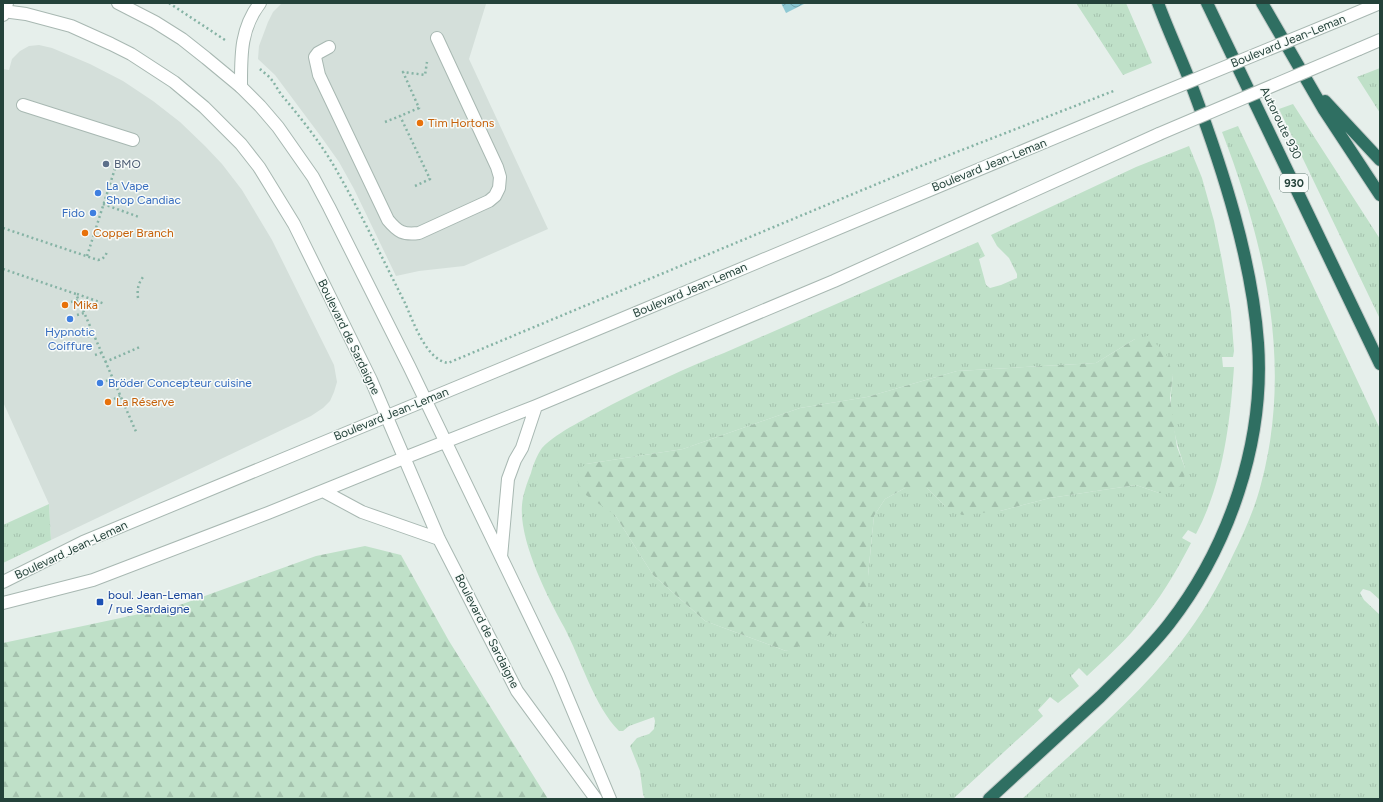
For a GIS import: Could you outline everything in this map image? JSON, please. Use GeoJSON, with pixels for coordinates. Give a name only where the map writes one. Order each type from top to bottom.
{"type":"FeatureCollection","features":[{"type":"Feature","properties":{"kind":"highway"},"geometry":{"type":"LineString","coordinates":[[989,799],[1125,673],[1155,641],[1169,623],[1194,588],[1217,547],[1234,505],[1250,448],[1257,398],[1258,345],[1255,316],[1245,261],[1230,201],[1212,143],[1194,92],[1158,3]]}},
{"type":"Feature","properties":{"kind":"highway","name":"Autoroute 930"},"geometry":{"type":"LineString","coordinates":[[1207,3],[1380,364]]}},
{"type":"Feature","properties":{"kind":"highway"},"geometry":{"type":"LineString","coordinates":[[1262,3],[1324,110],[1380,195]]}},
{"type":"Feature","properties":{"kind":"highway"},"geometry":{"type":"LineString","coordinates":[[1308,83],[1380,160]]}},
{"type":"Feature","properties":{"kind":"street"},"geometry":{"type":"LineString","coordinates":[[118,3],[155,22],[182,40],[241,87],[278,127],[313,177],[333,214],[446,442],[558,675],[610,799]]}},
{"type":"Feature","properties":{"kind":"street"},"geometry":{"type":"LineString","coordinates":[[241,87],[241,53],[248,23],[253,12],[260,3]]}},
{"type":"Feature","properties":{"kind":"street","name":"Boulevard Jean-Leman"},"geometry":{"type":"LineString","coordinates":[[3,582],[83,542],[1380,3]]}},
{"type":"Feature","properties":{"kind":"street","name":"Boulevard de Sardaigne"},"geometry":{"type":"LineString","coordinates":[[4,10],[50,19],[71,26],[136,57],[174,82],[198,102],[241,144],[259,167],[294,224],[368,373],[440,539],[517,691],[596,799]]}},
{"type":"Feature","properties":{"kind":"street"},"geometry":{"type":"LineString","coordinates":[[329,47],[318,53],[315,57],[319,75],[388,220],[401,232],[410,234],[419,233],[489,201],[495,196],[499,188],[500,176],[493,155],[437,38]]}},
{"type":"Feature","properties":{"kind":"street","name":"Boulevard Jean-Leman"},"geometry":{"type":"LineString","coordinates":[[3,604],[93,580],[323,491],[536,406],[834,280],[1159,134],[1380,40]]}},
{"type":"Feature","properties":{"kind":"street"},"geometry":{"type":"LineString","coordinates":[[23,106],[133,140]]}},
{"type":"Feature","properties":{"kind":"street"},"geometry":{"type":"LineString","coordinates":[[501,558],[508,479],[515,460],[522,448],[536,406]]}},
{"type":"Feature","properties":{"kind":"street"},"geometry":{"type":"LineString","coordinates":[[323,491],[362,512],[440,539]]}},
{"type":"Feature","properties":{"kind":"path"},"geometry":{"type":"LineString","coordinates":[[169,3],[226,42]]}},
{"type":"Feature","properties":{"kind":"path"},"geometry":{"type":"LineString","coordinates":[[260,69],[271,78]]}},
{"type":"Feature","properties":{"kind":"path"},"geometry":{"type":"LineString","coordinates":[[385,122],[418,108],[403,72],[425,75]]}},
{"type":"Feature","properties":{"kind":"path","name":"Boulevard Jean-Leman"},"geometry":{"type":"LineString","coordinates":[[419,334],[427,348],[442,362],[451,362],[908,171],[1121,88]]}},
{"type":"Feature","properties":{"kind":"path"},"geometry":{"type":"LineString","coordinates":[[400,116],[430,179],[415,186]]}},
{"type":"Feature","properties":{"kind":"path"},"geometry":{"type":"LineString","coordinates":[[404,126],[408,124]]}},
{"type":"Feature","properties":{"kind":"path"},"geometry":{"type":"LineString","coordinates":[[87,256],[98,215],[120,153]]}},
{"type":"Feature","properties":{"kind":"path"},"geometry":{"type":"LineString","coordinates":[[103,204],[139,217]]}},
{"type":"Feature","properties":{"kind":"path"},"geometry":{"type":"LineString","coordinates":[[3,228],[98,260],[106,256],[107,252]]}},
{"type":"Feature","properties":{"kind":"path"},"geometry":{"type":"LineString","coordinates":[[3,269],[104,304]]}},
{"type":"Feature","properties":{"kind":"path"},"geometry":{"type":"LineString","coordinates":[[138,298],[137,290],[143,277]]}},
{"type":"Feature","properties":{"kind":"path"},"geometry":{"type":"LineString","coordinates":[[76,294],[137,434]]}},
{"type":"Feature","properties":{"kind":"path"},"geometry":{"type":"LineString","coordinates":[[71,302],[78,300]]}},
{"type":"Feature","properties":{"kind":"path"},"geometry":{"type":"LineString","coordinates":[[77,315],[84,313]]}},
{"type":"Feature","properties":{"kind":"path"},"geometry":{"type":"LineString","coordinates":[[87,337],[93,334]]}},
{"type":"Feature","properties":{"kind":"path"},"geometry":{"type":"LineString","coordinates":[[105,362],[140,347]]}},
{"type":"Feature","properties":{"kind":"path"},"geometry":{"type":"LineString","coordinates":[[95,355],[101,353]]}},
{"type":"Feature","properties":{"kind":"path"},"geometry":{"type":"LineString","coordinates":[[106,381],[112,379]]}},
{"type":"Feature","properties":{"kind":"path"},"geometry":{"type":"LineString","coordinates":[[114,399],[120,396]]}},
{"type":"Feature","properties":{"kind":"shaded area"},"geometry":{"type":"Polygon","coordinates":[[[282,3],[486,4],[469,59],[548,229],[464,266],[419,271],[396,276],[354,189],[339,162],[275,75],[258,59],[259,46],[268,22],[273,12],[282,3]]]}},
{"type":"Feature","properties":{"kind":"shaded area"},"geometry":{"type":"Polygon","coordinates":[[[39,45],[52,48],[90,64],[123,81],[153,101],[180,122],[222,164],[242,190],[272,240],[334,365],[337,382],[330,401],[311,416],[51,540],[49,504],[3,402],[3,69],[9,70],[12,59],[20,51],[29,46],[39,45]]]}},
{"type":"Feature","properties":{"kind":"green space"},"geometry":{"type":"Polygon","coordinates":[[[1076,3],[1126,3],[1152,63],[1123,75],[1076,3]]]}},
{"type":"Feature","properties":{"kind":"green space"},"geometry":{"type":"Polygon","coordinates":[[[1380,68],[1380,113],[1357,77],[1380,68]]]}},
{"type":"Feature","properties":{"kind":"green space"},"geometry":{"type":"Polygon","coordinates":[[[1293,104],[1380,239],[1380,319],[1279,109],[1293,104]]]}},
{"type":"Feature","properties":{"kind":"green space"},"geometry":{"type":"Polygon","coordinates":[[[1238,126],[1380,429],[1380,600],[1370,591],[1363,589],[1360,593],[1364,600],[1380,615],[1380,799],[1022,799],[1144,685],[1188,633],[1222,578],[1256,502],[1270,440],[1274,395],[1274,350],[1270,305],[1262,261],[1251,217],[1222,132],[1238,126]]]}},
{"type":"Feature","properties":{"kind":"green space"},"geometry":{"type":"Polygon","coordinates":[[[1189,146],[1202,178],[1214,221],[1231,312],[1234,351],[1233,357],[1222,357],[1223,367],[1234,367],[1224,453],[1213,494],[1196,534],[1188,530],[1182,538],[1191,543],[1167,586],[1153,607],[1119,646],[1087,676],[1079,668],[1071,676],[1079,686],[1058,703],[1050,697],[1038,710],[1043,716],[953,799],[645,799],[640,771],[630,746],[637,738],[649,734],[654,729],[654,717],[629,726],[623,731],[619,731],[610,721],[588,682],[570,640],[542,584],[529,551],[522,519],[523,497],[533,467],[542,448],[557,436],[575,425],[611,405],[667,378],[978,242],[985,256],[979,259],[986,285],[990,288],[1017,278],[1017,274],[1009,258],[997,246],[991,235],[1136,167],[1189,146]],[[1135,339],[1096,363],[957,371],[867,397],[800,408],[683,449],[586,464],[615,515],[653,575],[705,621],[786,651],[868,603],[868,576],[874,516],[885,499],[905,488],[927,488],[945,506],[1000,511],[1050,498],[1136,485],[1159,493],[1185,468],[1177,443],[1171,415],[1173,375],[1135,339]]]}},
{"type":"Feature","properties":{"kind":"green space"},"geometry":{"type":"Polygon","coordinates":[[[1148,336],[1166,354],[1173,375],[1170,398],[1177,447],[1185,468],[1184,481],[1174,492],[1159,493],[1136,485],[1050,498],[1000,511],[962,515],[945,506],[927,488],[905,488],[885,499],[874,516],[868,575],[868,603],[865,622],[786,651],[705,621],[653,575],[615,515],[583,493],[574,474],[586,464],[683,449],[800,408],[867,397],[957,371],[1096,363],[1135,339],[1148,336]]]}},
{"type":"Feature","properties":{"kind":"green space"},"geometry":{"type":"Polygon","coordinates":[[[49,504],[51,540],[3,563],[3,525],[49,504]]]}},
{"type":"Feature","properties":{"kind":"green space"},"geometry":{"type":"Polygon","coordinates":[[[365,546],[401,555],[449,641],[548,799],[3,799],[3,643],[177,606],[316,556],[365,546]]]}},
{"type":"Feature","properties":{"kind":"water"},"geometry":{"type":"Polygon","coordinates":[[[781,3],[806,3],[786,13],[781,3]]]}},
{"type":"Feature","properties":{"kind":"place","name":"Tim Hortons"},"geometry":{"type":"Point","coordinates":[420,123]}},
{"type":"Feature","properties":{"kind":"place","name":"BMO"},"geometry":{"type":"Point","coordinates":[106,164]}},
{"type":"Feature","properties":{"kind":"place","name":"La Vape Shop Candiac"},"geometry":{"type":"Point","coordinates":[98,193]}},
{"type":"Feature","properties":{"kind":"place","name":"Fido"},"geometry":{"type":"Point","coordinates":[93,213]}},
{"type":"Feature","properties":{"kind":"place","name":"Copper Branch"},"geometry":{"type":"Point","coordinates":[85,233]}},
{"type":"Feature","properties":{"kind":"place","name":"Mika"},"geometry":{"type":"Point","coordinates":[65,305]}},
{"type":"Feature","properties":{"kind":"place","name":"Hypnotic Coiffure"},"geometry":{"type":"Point","coordinates":[70,319]}},
{"type":"Feature","properties":{"kind":"place","name":"Bröder Concepteur cuisine"},"geometry":{"type":"Point","coordinates":[100,383]}},
{"type":"Feature","properties":{"kind":"place","name":"La Réserve"},"geometry":{"type":"Point","coordinates":[108,402]}},
{"type":"Feature","properties":{"kind":"place","name":"boul. Jean-Leman / rue Sardaigne"},"geometry":{"type":"Point","coordinates":[100,602]}}]}
